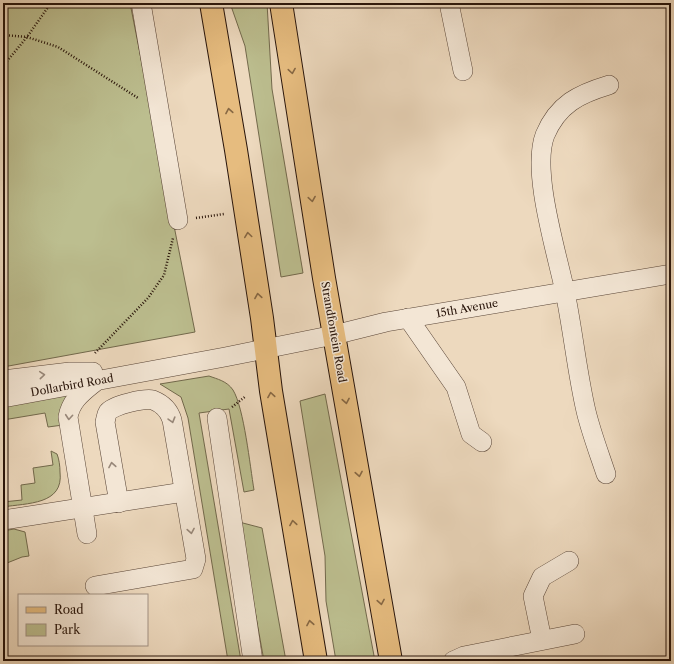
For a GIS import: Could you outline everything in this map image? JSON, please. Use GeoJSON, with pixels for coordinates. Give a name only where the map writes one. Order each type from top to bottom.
{"type":"FeatureCollection","features":[{"type":"Feature","properties":{"kind":"main road"},"geometry":{"type":"LineString","coordinates":[[210,3],[236,150],[265,348],[316,661]]}},
{"type":"Feature","properties":{"kind":"main road","name":"Strandfontein Road"},"geometry":{"type":"LineString","coordinates":[[280,3],[334,335],[391,661]]}},
{"type":"Feature","properties":{"kind":"street"},"geometry":{"type":"LineString","coordinates":[[141,3],[178,220]]}},
{"type":"Feature","properties":{"kind":"street"},"geometry":{"type":"LineString","coordinates":[[449,3],[463,71]]}},
{"type":"Feature","properties":{"kind":"street"},"geometry":{"type":"LineString","coordinates":[[606,474],[586,412],[565,292],[546,205],[541,165],[542,148],[545,135],[553,120],[566,104],[585,92],[609,85]]}},
{"type":"Feature","properties":{"kind":"street","name":"15th Avenue"},"geometry":{"type":"LineString","coordinates":[[265,348],[334,335],[408,318],[671,274]]}},
{"type":"Feature","properties":{"kind":"street"},"geometry":{"type":"LineString","coordinates":[[408,318],[456,386],[471,434],[482,442]]}},
{"type":"Feature","properties":{"kind":"street","name":"Dollarbird Road"},"geometry":{"type":"LineString","coordinates":[[3,398],[265,348]]}},
{"type":"Feature","properties":{"kind":"street","name":"Dollarbird Road"},"geometry":{"type":"LineString","coordinates":[[3,380],[70,372],[140,372]]}},
{"type":"Feature","properties":{"kind":"street"},"geometry":{"type":"LineString","coordinates":[[87,534],[68,425],[70,409],[77,397],[96,380]]}},
{"type":"Feature","properties":{"kind":"street"},"geometry":{"type":"LineString","coordinates":[[95,586],[193,570],[196,559],[172,420],[169,411],[151,400],[117,405],[108,412],[105,422],[119,503]]}},
{"type":"Feature","properties":{"kind":"street"},"geometry":{"type":"LineString","coordinates":[[216,418],[253,661]]}},
{"type":"Feature","properties":{"kind":"street"},"geometry":{"type":"LineString","coordinates":[[3,520],[184,492]]}},
{"type":"Feature","properties":{"kind":"street"},"geometry":{"type":"LineString","coordinates":[[542,640],[533,596],[542,577],[570,561]]}},
{"type":"Feature","properties":{"kind":"street"},"geometry":{"type":"LineString","coordinates":[[453,661],[464,656],[575,634]]}},
{"type":"Feature","properties":{"kind":"path"},"geometry":{"type":"LineString","coordinates":[[3,66],[27,37],[51,3]]}},
{"type":"Feature","properties":{"kind":"path"},"geometry":{"type":"LineString","coordinates":[[3,35],[27,37],[58,47],[160,113]]}},
{"type":"Feature","properties":{"kind":"path"},"geometry":{"type":"LineString","coordinates":[[93,356],[148,298],[164,275],[178,220],[224,214]]}},
{"type":"Feature","properties":{"kind":"green space"},"geometry":{"type":"Polygon","coordinates":[[[3,3],[130,3],[195,332],[3,367],[3,3]]]}},
{"type":"Feature","properties":{"kind":"green space"},"geometry":{"type":"Polygon","coordinates":[[[230,3],[267,3],[272,89],[303,273],[281,277],[245,46],[230,3]]]}},
{"type":"Feature","properties":{"kind":"green space"},"geometry":{"type":"Polygon","coordinates":[[[209,376],[228,384],[237,398],[243,423],[254,490],[244,492],[229,409],[199,413],[241,661],[228,661],[188,418],[181,397],[160,384],[209,376]]]}},
{"type":"Feature","properties":{"kind":"green space"},"geometry":{"type":"Polygon","coordinates":[[[325,394],[375,661],[336,661],[326,601],[325,556],[300,401],[325,394]]]}},
{"type":"Feature","properties":{"kind":"green space"},"geometry":{"type":"Polygon","coordinates":[[[70,395],[63,425],[48,427],[45,413],[3,420],[3,405],[70,395]]]}},
{"type":"Feature","properties":{"kind":"green space"},"geometry":{"type":"Polygon","coordinates":[[[51,451],[57,454],[60,465],[60,483],[56,491],[50,497],[33,503],[3,507],[3,502],[22,500],[21,485],[35,483],[33,468],[53,465],[51,451]]]}},
{"type":"Feature","properties":{"kind":"green space"},"geometry":{"type":"Polygon","coordinates":[[[239,522],[262,528],[286,661],[264,661],[239,522]]]}},
{"type":"Feature","properties":{"kind":"green space"},"geometry":{"type":"Polygon","coordinates":[[[14,529],[25,532],[29,556],[7,563],[3,562],[3,531],[14,529]]]}}]}
